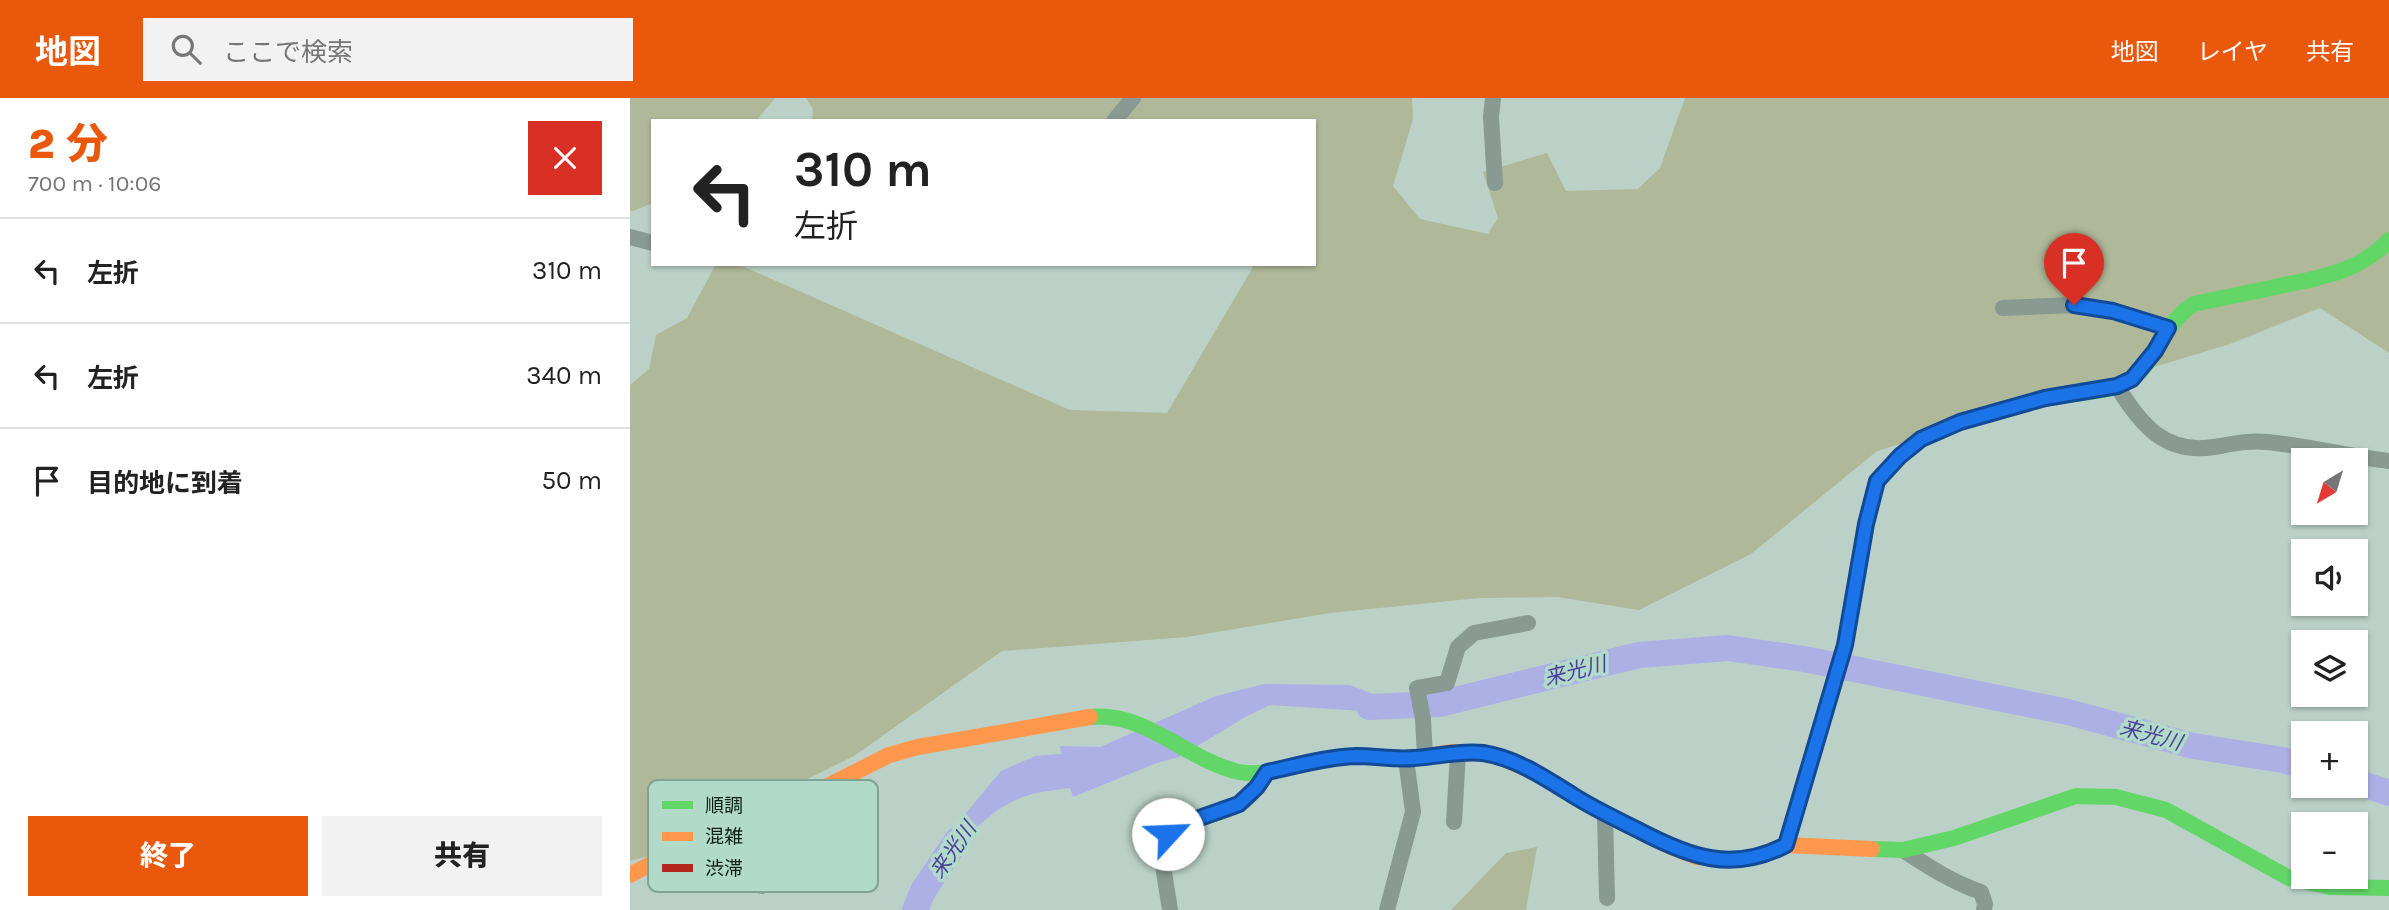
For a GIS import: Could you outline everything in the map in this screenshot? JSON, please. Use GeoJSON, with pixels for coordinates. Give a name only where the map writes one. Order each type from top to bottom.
{"type":"FeatureCollection","features":[{"type":"Feature","properties":{"kind":"street"},"geometry":{"type":"LineString","coordinates":[[1116,119],[1133,98]]}},
{"type":"Feature","properties":{"kind":"street"},"geometry":{"type":"LineString","coordinates":[[1493,98],[1491,117],[1495,183]]}},
{"type":"Feature","properties":{"kind":"street"},"geometry":{"type":"LineString","coordinates":[[630,237],[651,242]]}},
{"type":"Feature","properties":{"kind":"street"},"geometry":{"type":"LineString","coordinates":[[1786,845],[1845,645],[1874,490],[1877,481],[1900,456],[1921,439],[1960,422],[2045,398],[2117,386],[2132,379],[2155,351],[2180,313],[2194,304],[2326,276],[2353,267],[2378,252],[2389,240]]}},
{"type":"Feature","properties":{"kind":"street"},"geometry":{"type":"LineString","coordinates":[[2003,308],[2074,305],[2113,311],[2168,328]]}},
{"type":"Feature","properties":{"kind":"street"},"geometry":{"type":"LineString","coordinates":[[2117,386],[2149,430],[2165,441],[2187,447],[2211,448],[2241,442],[2266,442],[2389,461]]}},
{"type":"Feature","properties":{"kind":"street"},"geometry":{"type":"LineString","coordinates":[[1425,757],[1423,719],[1417,688],[1447,683],[1458,647],[1474,633],[1528,624]]}},
{"type":"Feature","properties":{"kind":"street"},"geometry":{"type":"LineString","coordinates":[[840,780],[889,755],[918,747],[1103,716],[1130,720],[1207,760],[1240,772],[1267,772],[1319,760],[1356,756],[1406,759],[1458,752],[1482,753],[1502,758],[1546,778],[1605,814],[1697,857],[1731,860],[1753,857],[1786,845],[1903,850],[1954,838],[2076,796],[2116,797],[2166,810],[2289,878],[2330,887],[2389,888]]}},
{"type":"Feature","properties":{"kind":"street"},"geometry":{"type":"LineString","coordinates":[[1454,822],[1458,752]]}},
{"type":"Feature","properties":{"kind":"street"},"geometry":{"type":"LineString","coordinates":[[1387,910],[1413,812],[1406,759]]}},
{"type":"Feature","properties":{"kind":"street"},"geometry":{"type":"LineString","coordinates":[[1170,910],[1163,845],[1168,834],[1191,821],[1239,804],[1257,787],[1267,772]]}},
{"type":"Feature","properties":{"kind":"street"},"geometry":{"type":"LineString","coordinates":[[1605,814],[1607,898]]}},
{"type":"Feature","properties":{"kind":"street"},"geometry":{"type":"LineString","coordinates":[[1903,850],[1936,873],[1959,885],[1981,892],[1984,910]]}},
{"type":"Feature","properties":{"kind":"street"},"geometry":{"type":"LineString","coordinates":[[630,875],[648,866]]}},
{"type":"Feature","properties":{"kind":"green space"},"geometry":{"type":"Polygon","coordinates":[[[630,98],[775,98],[758,119],[651,119],[651,204],[630,211],[630,98]]]}},
{"type":"Feature","properties":{"kind":"green space"},"geometry":{"type":"Polygon","coordinates":[[[806,98],[1412,98],[1413,119],[1393,186],[1420,219],[1488,234],[1498,218],[1483,172],[1547,153],[1566,191],[1638,189],[1660,168],[1685,98],[2389,98],[2389,353],[2320,308],[2230,344],[1877,451],[1751,554],[1639,610],[1557,597],[1479,598],[1330,613],[1187,637],[1002,651],[854,756],[806,780],[648,780],[648,856],[630,861],[630,385],[649,369],[656,335],[687,318],[715,266],[742,266],[1070,410],[1167,413],[1253,267],[1250,266],[1316,266],[1316,119],[812,119],[813,109],[806,98]]]}},
{"type":"Feature","properties":{"kind":"green space"},"geometry":{"type":"Polygon","coordinates":[[[1537,847],[1526,910],[1451,910],[1506,853],[1537,847]]]}},
{"type":"Feature","properties":{"kind":"water"},"geometry":{"type":"Polygon","coordinates":[[[1264,684],[1350,685],[1403,706],[1394,713],[1270,705],[1179,757],[1157,763],[1073,797],[1070,788],[1037,793],[1002,807],[976,828],[935,879],[940,850],[961,819],[1001,771],[1035,756],[1061,754],[1060,746],[1100,747],[1216,696],[1264,684]]]}},
{"type":"Feature","properties":{"kind":"waterway","name":"来光川"},"geometry":{"type":"LineString","coordinates":[[1369,707],[1439,704],[1639,655],[1728,648],[1804,659],[2068,712],[2193,746],[2291,762]]}},
{"type":"Feature","properties":{"kind":"waterway","name":"来光川"},"geometry":{"type":"LineString","coordinates":[[2368,786],[2389,793]]}},
{"type":"Feature","properties":{"kind":"waterway","name":"来光川"},"geometry":{"type":"LineString","coordinates":[[915,910],[923,891],[957,840]]}},
{"type":"Feature","properties":{"kind":"traffic: fast"},"geometry":{"type":"LineString","coordinates":[[2001,411],[2042,399],[2104,390],[2124,384],[2149,361],[2167,331],[2183,312],[2194,304],[2336,272],[2364,260],[2389,240]]}},
{"type":"Feature","properties":{"kind":"traffic: fast"},"geometry":{"type":"LineString","coordinates":[[1090,717],[1129,721],[1201,758],[1239,772],[1269,772],[1334,758],[1382,758]]}},
{"type":"Feature","properties":{"kind":"traffic: fast"},"geometry":{"type":"LineString","coordinates":[[1872,849],[1903,850],[1954,838],[2076,796],[2116,797],[2166,810],[2289,878],[2330,887],[2389,888]]}},
{"type":"Feature","properties":{"kind":"traffic: slow"},"geometry":{"type":"LineString","coordinates":[[840,780],[889,755],[918,747],[1090,717]]}},
{"type":"Feature","properties":{"kind":"traffic: slow"},"geometry":{"type":"LineString","coordinates":[[1382,758],[1415,758],[1452,752],[1482,753],[1502,758],[1546,778],[1605,814],[1697,857],[1732,860],[1753,857],[1786,845],[1872,849]]}},
{"type":"Feature","properties":{"kind":"traffic: slow"},"geometry":{"type":"LineString","coordinates":[[630,875],[648,866]]}},
{"type":"Feature","properties":{"kind":"traffic: jam"},"geometry":{"type":"LineString","coordinates":[[1786,845],[1845,645],[1866,524],[1877,481],[1900,456],[1921,439],[1960,422],[2001,411]]}},
{"type":"Feature","properties":{"kind":"route"},"geometry":{"type":"LineString","coordinates":[[1168,834],[1191,821],[1239,804],[1257,787],[1267,772],[1319,760],[1356,756],[1391,760],[1452,752],[1482,753],[1502,758],[1546,778],[1580,800],[1671,847],[1697,857],[1731,860],[1753,857],[1786,845],[1845,645],[1866,524],[1877,481],[1900,456],[1921,439],[1960,422],[2045,398],[2117,386],[2132,379],[2155,351],[2168,328],[2113,311],[2074,305]]}}]}
